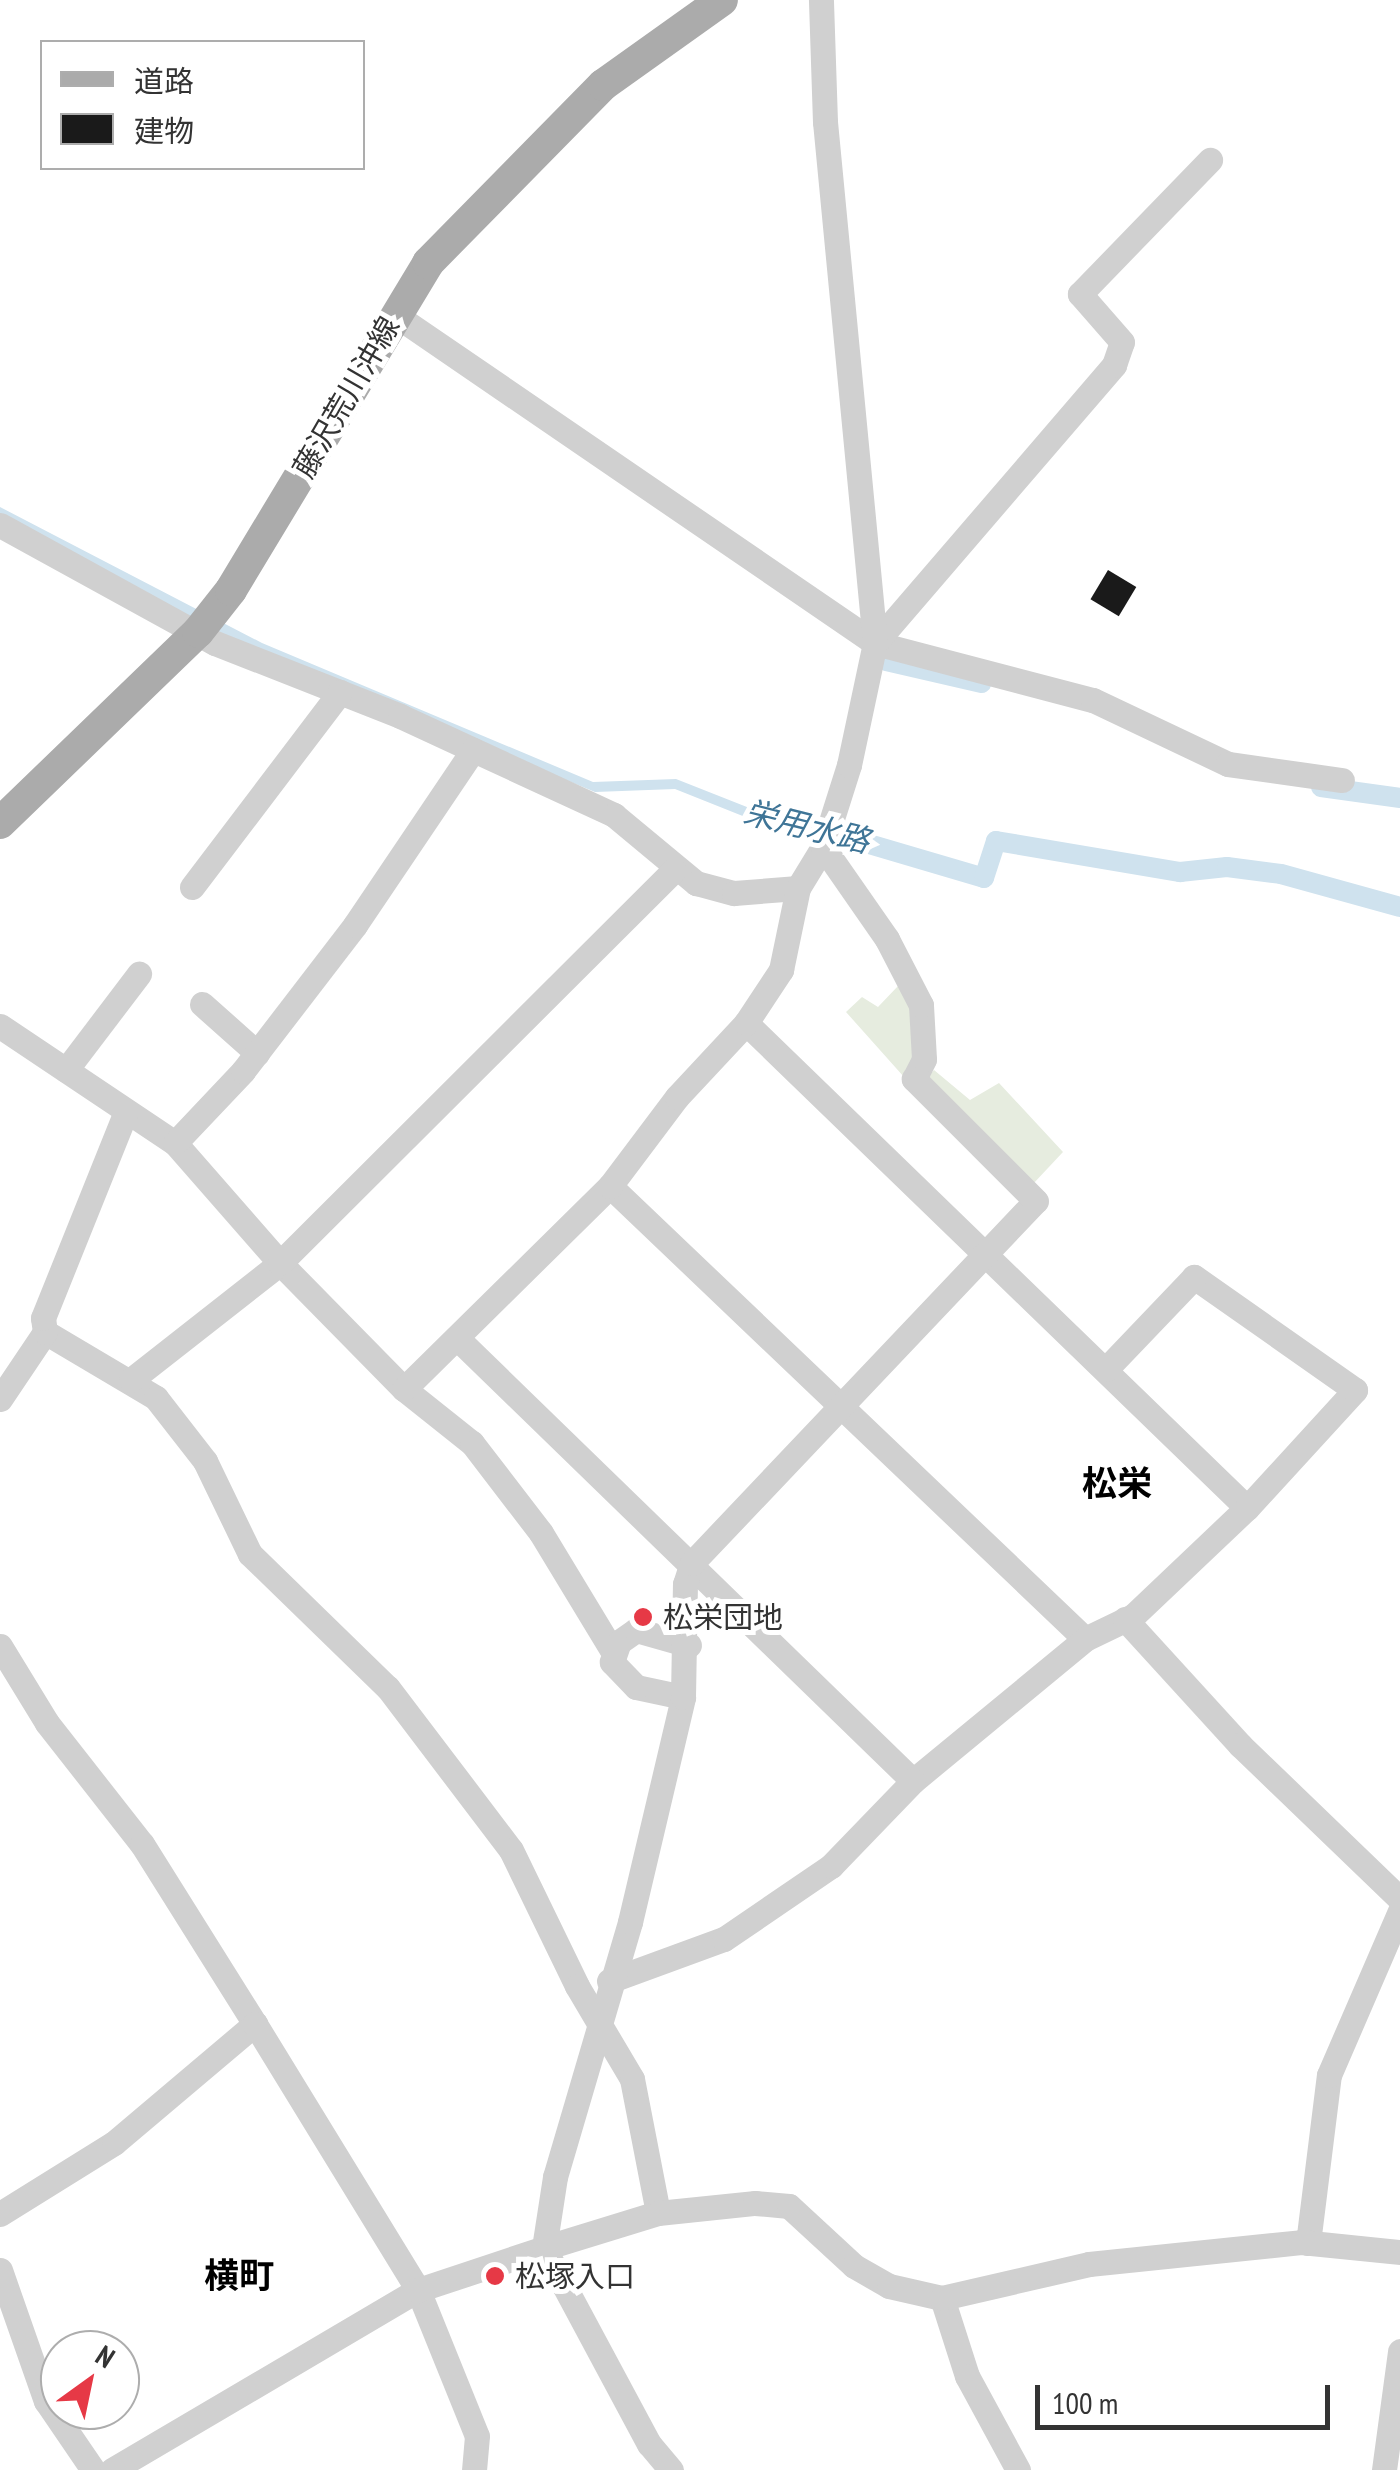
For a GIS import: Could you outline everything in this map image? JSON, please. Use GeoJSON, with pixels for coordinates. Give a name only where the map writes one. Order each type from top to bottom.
{"type":"FeatureCollection","features":[{"type":"Feature","properties":{"kind":"main road","name":"藤沢荒川沖線"},"geometry":{"type":"LineString","coordinates":[[0,823],[198,632],[255,556],[394,314],[428,263],[554,129],[660,40],[722,0]]}},
{"type":"Feature","properties":{"kind":"street"},"geometry":{"type":"LineString","coordinates":[[404,1389],[610,1186],[677,1097],[746,1023],[781,970],[798,888],[824,847],[875,643],[818,33],[821,0]]}},
{"type":"Feature","properties":{"kind":"street"},"geometry":{"type":"LineString","coordinates":[[875,643],[1114,365],[1122,342],[1080,294],[1210,160]]}},
{"type":"Feature","properties":{"kind":"street"},"geometry":{"type":"LineString","coordinates":[[394,314],[875,643],[1093,700],[1228,764],[1342,780]]}},
{"type":"Feature","properties":{"kind":"street"},"geometry":{"type":"LineString","coordinates":[[0,525],[198,632],[614,815],[674,870],[734,894],[798,888]]}},
{"type":"Feature","properties":{"kind":"street"},"geometry":{"type":"LineString","coordinates":[[192,887],[340,692]]}},
{"type":"Feature","properties":{"kind":"street"},"geometry":{"type":"LineString","coordinates":[[175,1142],[257,1052],[355,925],[473,750]]}},
{"type":"Feature","properties":{"kind":"street"},"geometry":{"type":"LineString","coordinates":[[671,2470],[649,2444],[544,2248],[555,2176],[609,1981],[630,1922],[684,1697],[689,1645],[684,1584],[692,1563],[987,1257],[1036,1201],[914,1079],[924,1060],[921,1005],[887,939],[824,847]]}},
{"type":"Feature","properties":{"kind":"street"},"geometry":{"type":"LineString","coordinates":[[131,1380],[280,1263],[674,870]]}},
{"type":"Feature","properties":{"kind":"street"},"geometry":{"type":"LineString","coordinates":[[66,1070],[141,974]]}},
{"type":"Feature","properties":{"kind":"street"},"geometry":{"type":"LineString","coordinates":[[202,1004],[257,1052]]}},
{"type":"Feature","properties":{"kind":"street"},"geometry":{"type":"LineString","coordinates":[[746,1023],[1247,1508]]}},
{"type":"Feature","properties":{"kind":"street"},"geometry":{"type":"LineString","coordinates":[[0,1026],[175,1142],[280,1263],[404,1389],[472,1444],[541,1533],[613,1652],[624,1680],[684,1697]]}},
{"type":"Feature","properties":{"kind":"street"},"geometry":{"type":"LineString","coordinates":[[0,1400],[44,1332],[43,1318],[126,1112]]}},
{"type":"Feature","properties":{"kind":"street"},"geometry":{"type":"LineString","coordinates":[[610,1186],[839,1409],[1085,1639]]}},
{"type":"Feature","properties":{"kind":"street"},"geometry":{"type":"LineString","coordinates":[[609,1981],[724,1938],[831,1866],[913,1781],[1085,1639],[1125,1620],[1247,1508],[1355,1390],[1194,1277],[1106,1369]]}},
{"type":"Feature","properties":{"kind":"street"},"geometry":{"type":"LineString","coordinates":[[44,1332],[156,1398],[205,1461],[250,1554],[388,1688],[511,1850],[597,2022],[632,2078],[658,2213]]}},
{"type":"Feature","properties":{"kind":"street"},"geometry":{"type":"LineString","coordinates":[[458,1339],[913,1781]]}},
{"type":"Feature","properties":{"kind":"street"},"geometry":{"type":"LineString","coordinates":[[1125,1620],[1240,1744],[1400,1898]]}},
{"type":"Feature","properties":{"kind":"street"},"geometry":{"type":"LineString","coordinates":[[613,1652],[636,1630],[689,1645]]}},
{"type":"Feature","properties":{"kind":"street"},"geometry":{"type":"LineString","coordinates":[[0,1646],[46,1722],[142,1844],[418,2290],[477,2436],[474,2470]]}},
{"type":"Feature","properties":{"kind":"street"},"geometry":{"type":"LineString","coordinates":[[1308,2243],[1329,2075],[1400,1911]]}},
{"type":"Feature","properties":{"kind":"street"},"geometry":{"type":"LineString","coordinates":[[0,2214],[114,2143],[255,2024]]}},
{"type":"Feature","properties":{"kind":"street"},"geometry":{"type":"LineString","coordinates":[[112,2470],[418,2290],[658,2213],[755,2203],[789,2206],[854,2266],[889,2286],[942,2298],[1089,2264],[1308,2243],[1400,2252]]}},
{"type":"Feature","properties":{"kind":"street"},"geometry":{"type":"LineString","coordinates":[[0,2270],[46,2400],[94,2470]]}},
{"type":"Feature","properties":{"kind":"street"},"geometry":{"type":"LineString","coordinates":[[942,2298],[967,2376],[1018,2470]]}},
{"type":"Feature","properties":{"kind":"street"},"geometry":{"type":"LineString","coordinates":[[1384,2470],[1400,2351]]}},
{"type":"Feature","properties":{"kind":"shaded area"},"geometry":{"type":"Polygon","coordinates":[[[898,986],[914,1012],[917,1059],[904,1077],[846,1012],[862,997],[878,1007],[898,986]]]}},
{"type":"Feature","properties":{"kind":"shaded area"},"geometry":{"type":"Polygon","coordinates":[[[934,1070],[970,1100],[999,1083],[1063,1152],[1033,1184],[924,1081],[934,1070]]]}},
{"type":"Feature","properties":{"kind":"water"},"geometry":{"type":"Polygon","coordinates":[[[0,507],[262,643],[593,782],[676,779],[780,820],[845,826],[841,837],[778,830],[675,789],[595,792],[258,652],[0,517],[0,507]]]}},
{"type":"Feature","properties":{"kind":"building"},"geometry":{"type":"Polygon","coordinates":[[[1108,570],[1136,587],[1119,616],[1090,599],[1108,570]]]}},
{"type":"Feature","properties":{"kind":"waterway"},"geometry":{"type":"LineString","coordinates":[[886,661],[981,683]]}},
{"type":"Feature","properties":{"kind":"waterway"},"geometry":{"type":"LineString","coordinates":[[1321,787],[1400,798]]}},
{"type":"Feature","properties":{"kind":"waterway","name":"栄用水路"},"geometry":{"type":"LineString","coordinates":[[818,829],[984,878],[996,841],[1180,872],[1227,867],[1281,874],[1400,907]]}},
{"type":"Feature","properties":{"kind":"place","name":"松栄団地"},"geometry":{"type":"Point","coordinates":[643,1617]}},
{"type":"Feature","properties":{"kind":"place","name":"松塚入口"},"geometry":{"type":"Point","coordinates":[495,2276]}},
{"type":"Feature","properties":{"kind":"district","name":"松栄"},"geometry":{"type":"Point","coordinates":[1117,1483]}},
{"type":"Feature","properties":{"kind":"district","name":"横町"},"geometry":{"type":"Point","coordinates":[239,2275]}}]}
